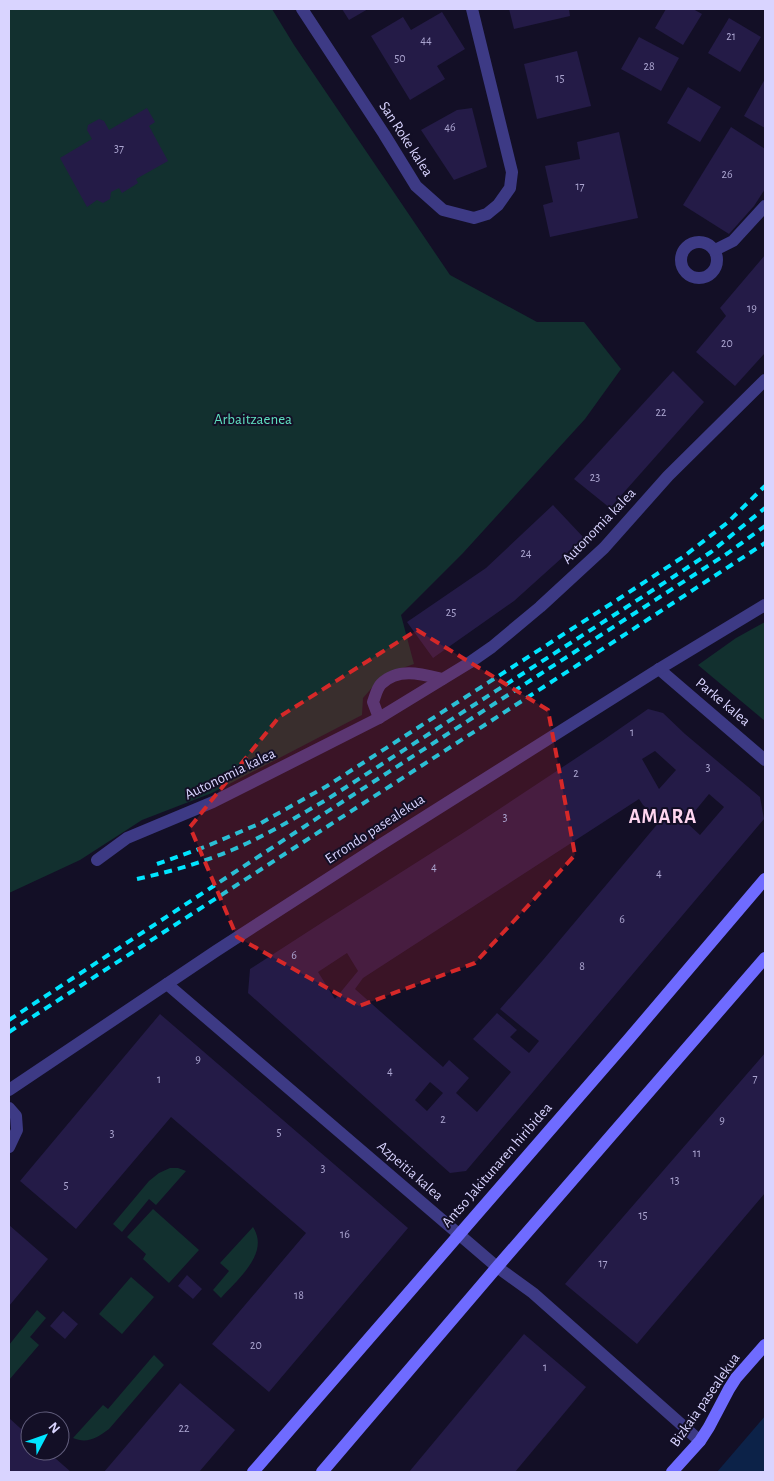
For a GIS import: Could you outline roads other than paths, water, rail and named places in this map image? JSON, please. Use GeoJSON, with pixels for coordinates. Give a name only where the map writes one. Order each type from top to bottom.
{"type":"FeatureCollection","features":[{"type":"Feature","properties":{"kind":"main road","name":"Antso Jakitunaren hiribidea"},"geometry":{"type":"LineString","coordinates":[[253,1472],[628,1040],[765,879]]}},
{"type":"Feature","properties":{"kind":"main road"},"geometry":{"type":"LineString","coordinates":[[322,1472],[765,958]]}},
{"type":"Feature","properties":{"kind":"main road","name":"Bizkaia pasealekua"},"geometry":{"type":"LineString","coordinates":[[672,1472],[700,1441],[736,1378],[765,1345]]}},
{"type":"Feature","properties":{"kind":"street","name":"San Roke kalea"},"geometry":{"type":"LineString","coordinates":[[302,9],[416,186],[443,210],[474,218],[487,214],[498,205],[510,188],[512,172],[472,9]]}},
{"type":"Feature","properties":{"kind":"street"},"geometry":{"type":"LineString","coordinates":[[714,250],[733,241],[765,206]]}},
{"type":"Feature","properties":{"kind":"street","name":"Autonomia kalea"},"geometry":{"type":"LineString","coordinates":[[97,860],[127,838],[213,802],[378,718],[492,647],[540,607],[604,548],[668,476],[765,380]]}},
{"type":"Feature","properties":{"kind":"street","name":"Errondo pasealekua"},"geometry":{"type":"LineString","coordinates":[[9,1090],[216,951],[392,837],[659,669],[765,605]]}},
{"type":"Feature","properties":{"kind":"street","name":"Parke kalea"},"geometry":{"type":"LineString","coordinates":[[659,669],[765,760]]}},
{"type":"Feature","properties":{"kind":"street"},"geometry":{"type":"LineString","coordinates":[[378,718],[373,702],[380,685],[393,676],[414,673],[442,679]]}},
{"type":"Feature","properties":{"kind":"street","name":"Azpeitia kalea"},"geometry":{"type":"LineString","coordinates":[[167,984],[497,1267],[533,1293],[700,1441]]}},
{"type":"Feature","properties":{"kind":"street"},"geometry":{"type":"LineString","coordinates":[[9,1108],[16,1116],[17,1130],[9,1147]]}},
{"type":"Feature","properties":{"kind":"water"},"geometry":{"type":"Polygon","coordinates":[[[765,1416],[765,1472],[717,1472],[765,1416]]]}},
{"type":"Feature","properties":{"kind":"railway"},"geometry":{"type":"LineString","coordinates":[[157,864],[207,846],[261,823],[327,786],[683,557],[727,523],[765,486]]}},
{"type":"Feature","properties":{"kind":"railway"},"geometry":{"type":"LineString","coordinates":[[137,879],[185,867],[244,845],[326,800],[711,552],[765,508]]}},
{"type":"Feature","properties":{"kind":"railway"},"geometry":{"type":"LineString","coordinates":[[9,1020],[728,553],[765,526]]}},
{"type":"Feature","properties":{"kind":"railway"},"geometry":{"type":"LineString","coordinates":[[9,1032],[765,543]]}},
{"type":"Feature","properties":{"kind":"district","name":"AMARA"},"geometry":{"type":"Point","coordinates":[663,817]}},
{"type":"Feature","properties":{"kind":"park label","name":"Arbaitzaenea"},"geometry":{"type":"Point","coordinates":[253,419]}}]}
